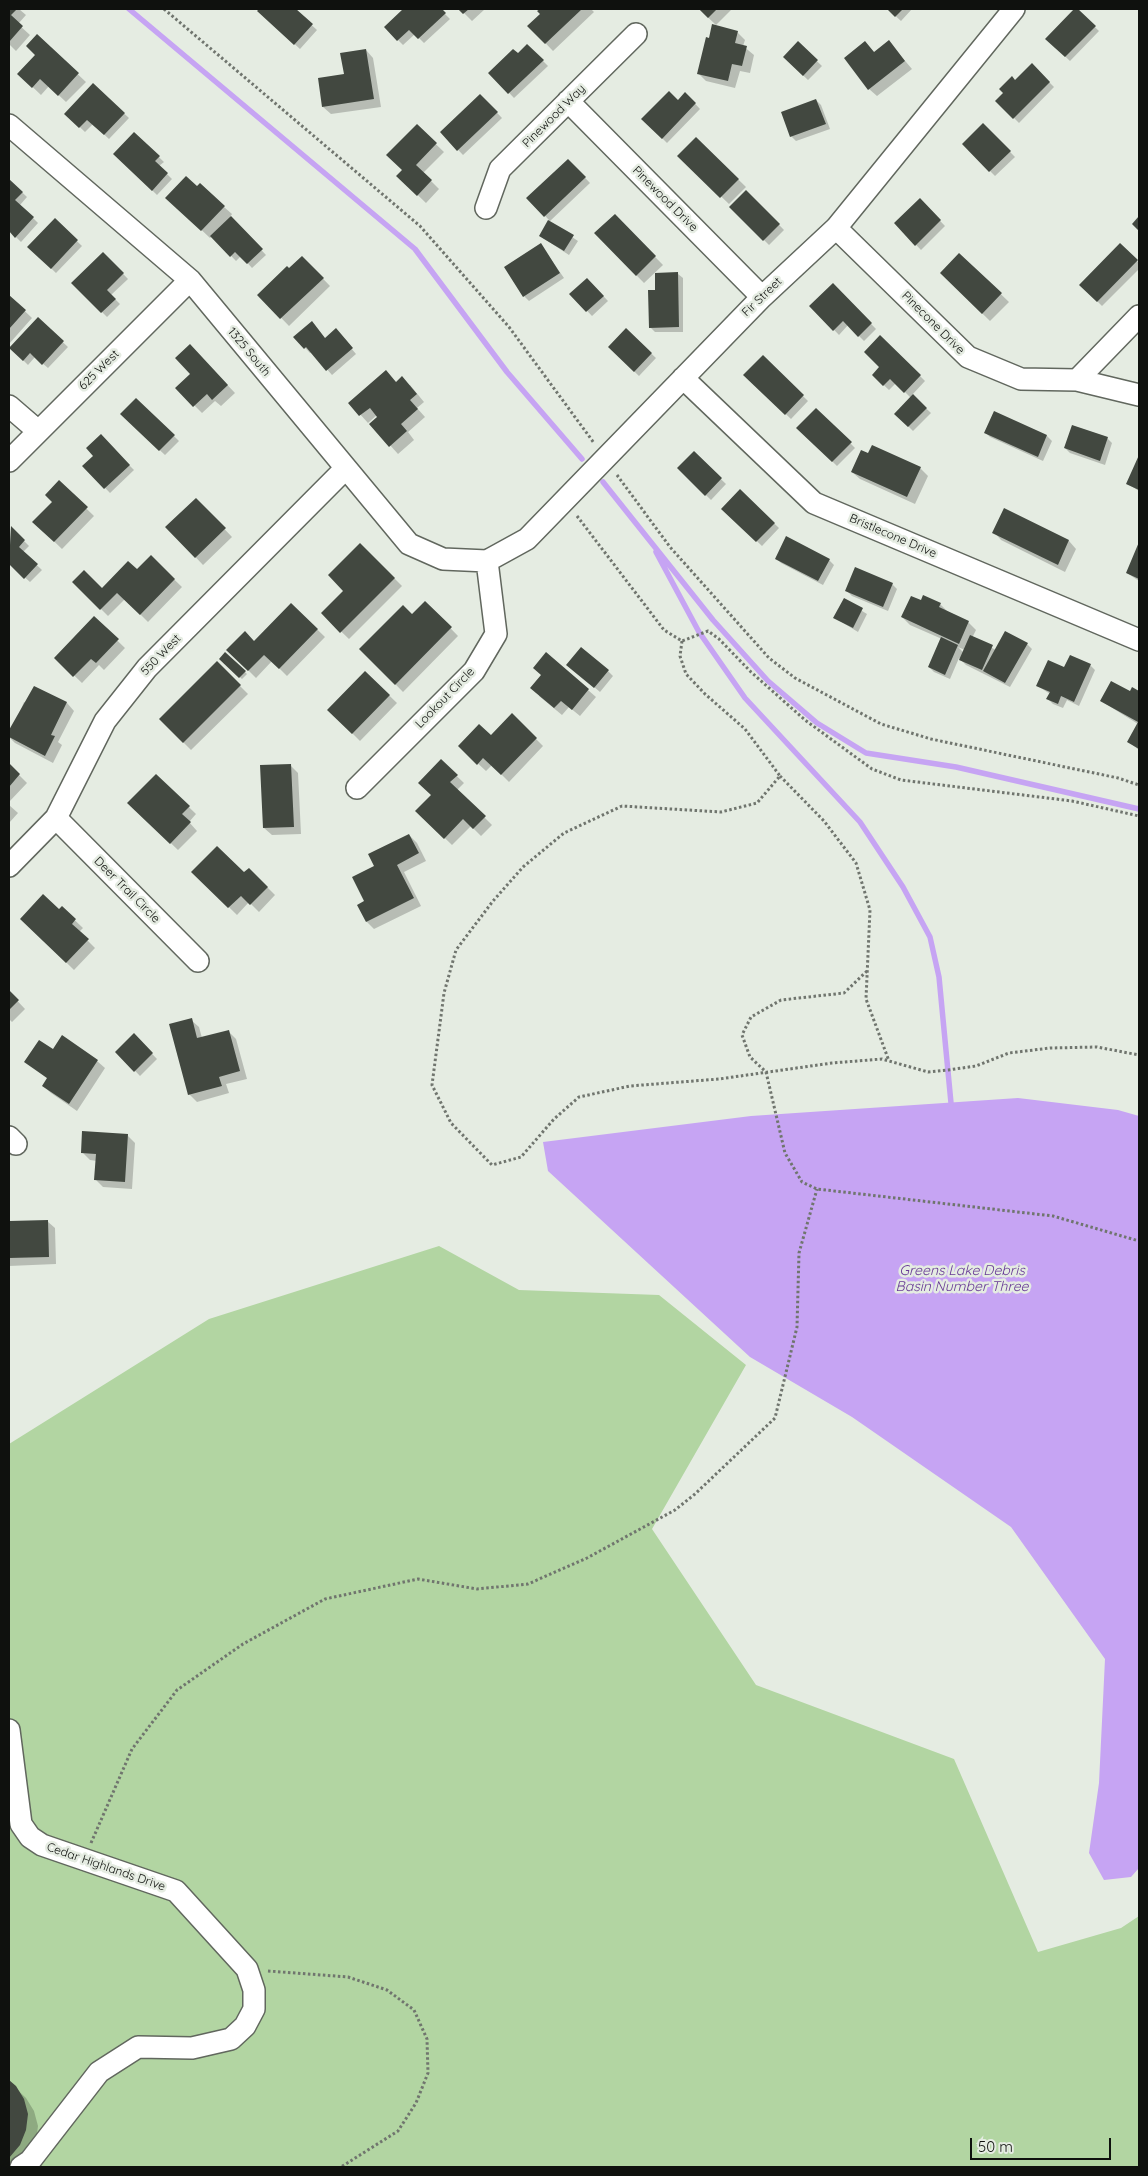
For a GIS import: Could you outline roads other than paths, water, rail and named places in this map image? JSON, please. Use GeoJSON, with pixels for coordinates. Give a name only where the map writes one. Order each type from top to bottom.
{"type":"FeatureCollection","features":[{"type":"Feature","properties":{"kind":"street","name":"Fir Street"},"geometry":{"type":"LineString","coordinates":[[487,562],[527,539],[762,297],[836,228],[1014,9]]}},
{"type":"Feature","properties":{"kind":"street","name":"Pinewood Way"},"geometry":{"type":"LineString","coordinates":[[486,208],[500,169],[636,34]]}},
{"type":"Feature","properties":{"kind":"street","name":"Pinewood Drive"},"geometry":{"type":"LineString","coordinates":[[568,101],[762,297]]}},
{"type":"Feature","properties":{"kind":"street","name":"1325 South"},"geometry":{"type":"LineString","coordinates":[[9,125],[190,280],[409,544],[443,559],[487,562]]}},
{"type":"Feature","properties":{"kind":"street","name":"Pinecone Drive"},"geometry":{"type":"LineString","coordinates":[[836,228],[968,357],[1021,379],[1076,380],[1139,396]]}},
{"type":"Feature","properties":{"kind":"street","name":"625 West"},"geometry":{"type":"LineString","coordinates":[[9,461],[190,280]]}},
{"type":"Feature","properties":{"kind":"street"},"geometry":{"type":"LineString","coordinates":[[1076,380],[1139,316]]}},
{"type":"Feature","properties":{"kind":"street","name":"Bristlecone Drive"},"geometry":{"type":"LineString","coordinates":[[682,378],[814,503],[1139,640]]}},
{"type":"Feature","properties":{"kind":"street"},"geometry":{"type":"LineString","coordinates":[[9,406],[38,431]]}},
{"type":"Feature","properties":{"kind":"street","name":"550 West"},"geometry":{"type":"LineString","coordinates":[[9,866],[56,818],[105,721],[146,668],[346,468]]}},
{"type":"Feature","properties":{"kind":"street","name":"Lookout Circle"},"geometry":{"type":"LineString","coordinates":[[357,788],[474,671],[496,634],[487,562]]}},
{"type":"Feature","properties":{"kind":"street","name":"Deer Trail Circle"},"geometry":{"type":"LineString","coordinates":[[56,818],[198,961]]}},
{"type":"Feature","properties":{"kind":"street","name":"Cedar Highlands Drive"},"geometry":{"type":"LineString","coordinates":[[9,1730],[21,1824],[30,1837],[42,1845],[176,1891],[247,1969],[254,1990],[254,2009],[245,2026],[231,2039],[192,2048],[138,2047],[99,2072],[30,2161],[21,2167]]}},
{"type":"Feature","properties":{"kind":"water","name":"Greens Lake Debris Basin Number Three"},"geometry":{"type":"Polygon","coordinates":[[[1018,1098],[1118,1110],[1139,1116],[1139,1868],[1131,1877],[1104,1880],[1089,1853],[1099,1783],[1105,1659],[1011,1527],[852,1417],[750,1357],[548,1171],[543,1142],[751,1116],[1018,1098]]]}},
{"type":"Feature","properties":{"kind":"waterway"},"geometry":{"type":"LineString","coordinates":[[129,9],[415,249],[507,372],[582,459]]}},
{"type":"Feature","properties":{"kind":"waterway"},"geometry":{"type":"LineString","coordinates":[[603,482],[713,620],[768,681],[817,723],[866,753],[956,767],[1139,809]]}},
{"type":"Feature","properties":{"kind":"waterway"},"geometry":{"type":"LineString","coordinates":[[656,552],[699,632],[745,698],[860,822],[903,887],[930,937],[939,977],[951,1103]]}}]}
